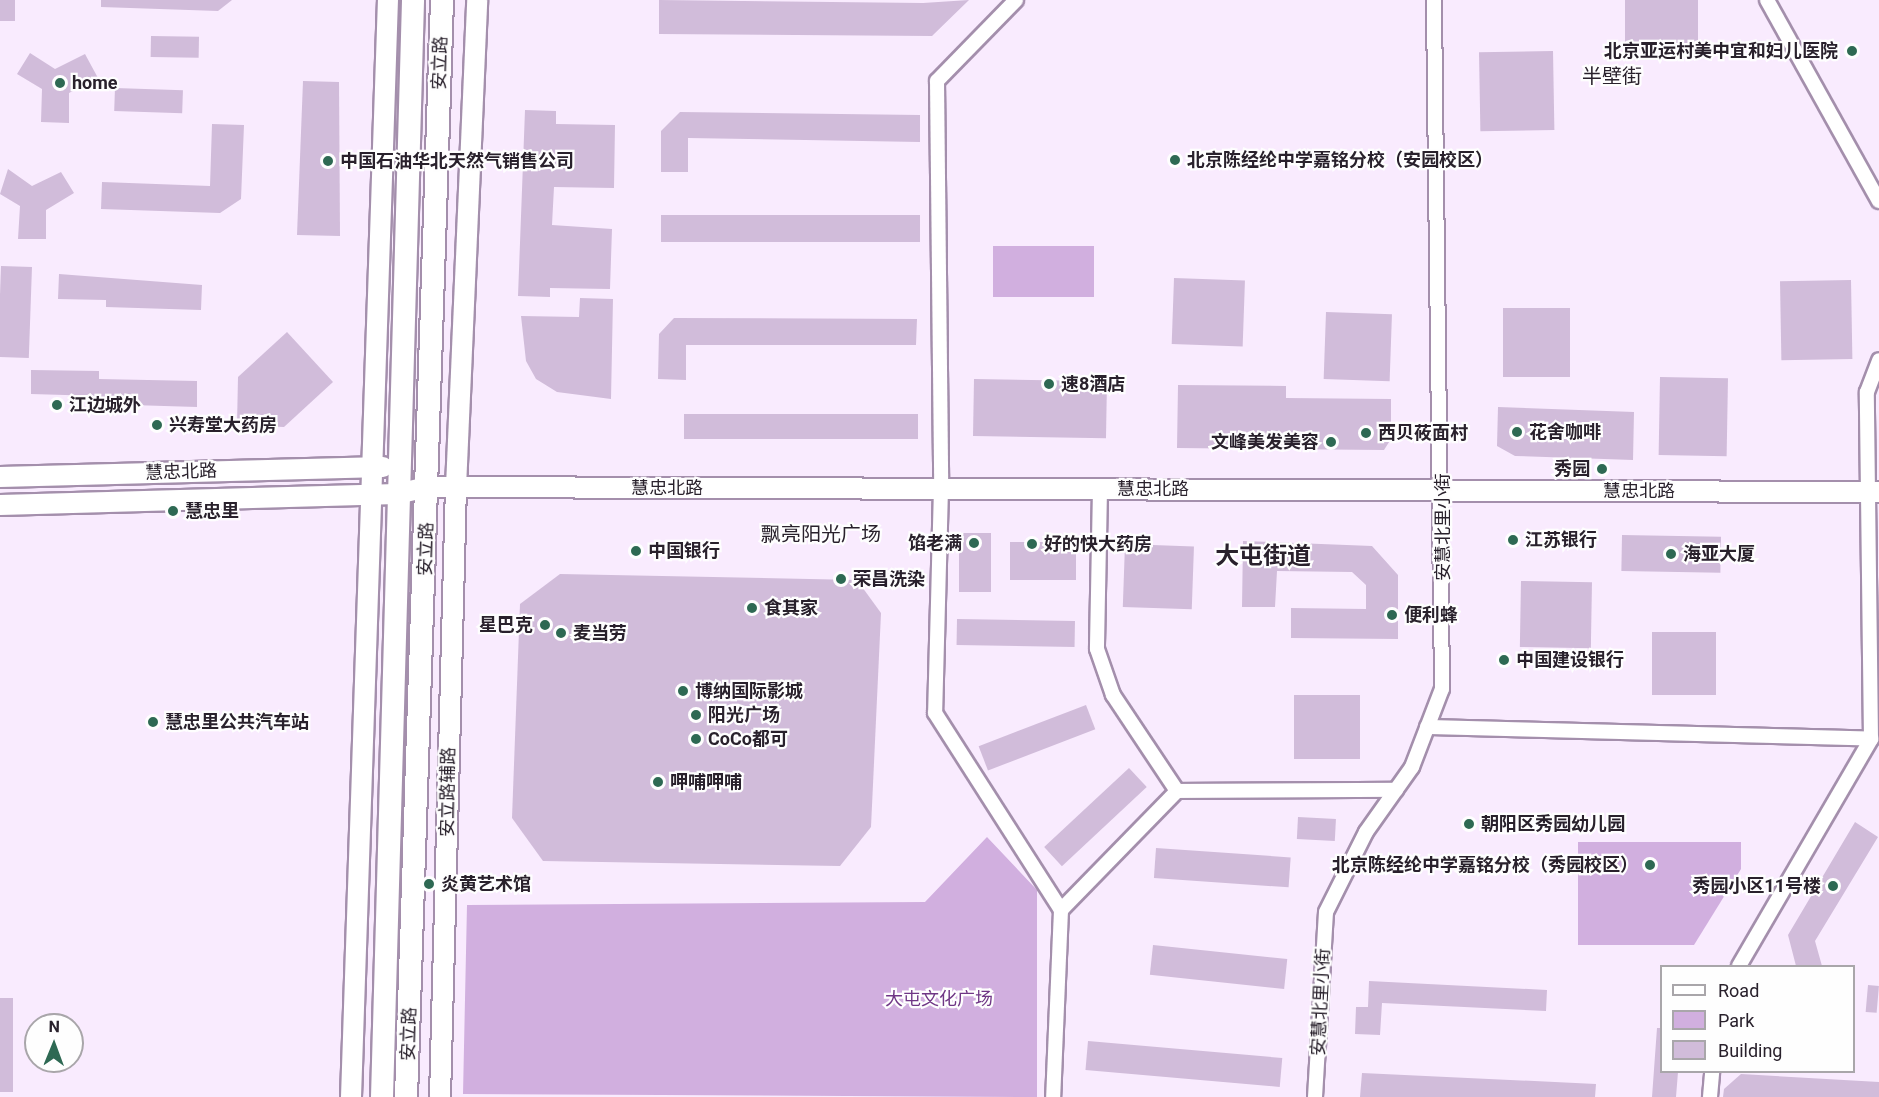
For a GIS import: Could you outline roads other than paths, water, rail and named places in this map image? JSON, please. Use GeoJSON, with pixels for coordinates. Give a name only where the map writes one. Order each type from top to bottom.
{"type":"FeatureCollection","features":[{"type":"Feature","properties":{"kind":"main road","name":"安立路"},"geometry":{"type":"LineString","coordinates":[[382,1097],[397,494],[413,0]]}},
{"type":"Feature","properties":{"kind":"main road","name":"安立路"},"geometry":{"type":"LineString","coordinates":[[406,1097],[428,487],[442,0]]}},
{"type":"Feature","properties":{"kind":"street"},"geometry":{"type":"LineString","coordinates":[[351,1097],[388,0]]}},
{"type":"Feature","properties":{"kind":"street","name":"安立路"},"geometry":{"type":"LineString","coordinates":[[456,487],[477,0]]}},
{"type":"Feature","properties":{"kind":"street"},"geometry":{"type":"LineString","coordinates":[[1016,0],[938,81],[941,488],[935,713],[1061,910],[1053,1097]]}},
{"type":"Feature","properties":{"kind":"street","name":"安慧北里小街"},"geometry":{"type":"LineString","coordinates":[[1315,1097],[1326,912],[1366,832],[1396,790],[1427,727],[1442,689],[1443,489],[1434,0]]}},
{"type":"Feature","properties":{"kind":"street"},"geometry":{"type":"LineString","coordinates":[[1767,0],[1879,201]]}},
{"type":"Feature","properties":{"kind":"street"},"geometry":{"type":"LineString","coordinates":[[1741,965],[1871,740],[1874,492],[1867,392],[1879,360]]}},
{"type":"Feature","properties":{"kind":"street"},"geometry":{"type":"LineString","coordinates":[[399,467],[428,487]]}},
{"type":"Feature","properties":{"kind":"street","name":"慧忠北路"},"geometry":{"type":"LineString","coordinates":[[0,477],[399,467]]}},
{"type":"Feature","properties":{"kind":"street","name":"慧忠北路"},"geometry":{"type":"LineString","coordinates":[[0,505],[397,494],[428,487],[1874,492]]}},
{"type":"Feature","properties":{"kind":"street","name":"安立路辅路"},"geometry":{"type":"LineString","coordinates":[[440,1097],[456,487]]}},
{"type":"Feature","properties":{"kind":"street"},"geometry":{"type":"LineString","coordinates":[[1100,489],[1097,649],[1113,695],[1177,791]]}},
{"type":"Feature","properties":{"kind":"street"},"geometry":{"type":"LineString","coordinates":[[1427,727],[1871,740]]}},
{"type":"Feature","properties":{"kind":"street"},"geometry":{"type":"LineString","coordinates":[[1061,910],[1177,791],[1396,790]]}},
{"type":"Feature","properties":{"kind":"street"},"geometry":{"type":"LineString","coordinates":[[1710,1097],[1712,1073]]}},
{"type":"Feature","properties":{"kind":"place","name":"北京亚运村美中宜和妇儿医院"},"geometry":{"type":"Point","coordinates":[1852,51]}},
{"type":"Feature","properties":{"kind":"place","name":"home"},"geometry":{"type":"Point","coordinates":[60,83]}},
{"type":"Feature","properties":{"kind":"place","name":"北京陈经纶中学嘉铭分校（安园校区）"},"geometry":{"type":"Point","coordinates":[1175,160]}},
{"type":"Feature","properties":{"kind":"place","name":"中国石油华北天然气销售公司"},"geometry":{"type":"Point","coordinates":[328,161]}},
{"type":"Feature","properties":{"kind":"place","name":"速8酒店"},"geometry":{"type":"Point","coordinates":[1049,384]}},
{"type":"Feature","properties":{"kind":"place","name":"江边城外"},"geometry":{"type":"Point","coordinates":[57,405]}},
{"type":"Feature","properties":{"kind":"place","name":"兴寿堂大药房"},"geometry":{"type":"Point","coordinates":[157,425]}},
{"type":"Feature","properties":{"kind":"place","name":"花舍咖啡"},"geometry":{"type":"Point","coordinates":[1517,432]}},
{"type":"Feature","properties":{"kind":"place","name":"西贝莜面村"},"geometry":{"type":"Point","coordinates":[1366,433]}},
{"type":"Feature","properties":{"kind":"place","name":"文峰美发美容"},"geometry":{"type":"Point","coordinates":[1331,442]}},
{"type":"Feature","properties":{"kind":"place","name":"秀园"},"geometry":{"type":"Point","coordinates":[1602,469]}},
{"type":"Feature","properties":{"kind":"place","name":"慧忠里"},"geometry":{"type":"Point","coordinates":[173,511]}},
{"type":"Feature","properties":{"kind":"place","name":"江苏银行"},"geometry":{"type":"Point","coordinates":[1513,540]}},
{"type":"Feature","properties":{"kind":"place","name":"馅老满"},"geometry":{"type":"Point","coordinates":[974,543]}},
{"type":"Feature","properties":{"kind":"place","name":"好的快大药房"},"geometry":{"type":"Point","coordinates":[1032,544]}},
{"type":"Feature","properties":{"kind":"place","name":"中国银行"},"geometry":{"type":"Point","coordinates":[636,551]}},
{"type":"Feature","properties":{"kind":"place","name":"海亚大厦"},"geometry":{"type":"Point","coordinates":[1671,554]}},
{"type":"Feature","properties":{"kind":"place","name":"荣昌洗染"},"geometry":{"type":"Point","coordinates":[841,579]}},
{"type":"Feature","properties":{"kind":"place","name":"食其家"},"geometry":{"type":"Point","coordinates":[752,608]}},
{"type":"Feature","properties":{"kind":"place","name":"便利蜂"},"geometry":{"type":"Point","coordinates":[1392,615]}},
{"type":"Feature","properties":{"kind":"place","name":"星巴克"},"geometry":{"type":"Point","coordinates":[545,625]}},
{"type":"Feature","properties":{"kind":"place","name":"麦当劳"},"geometry":{"type":"Point","coordinates":[561,633]}},
{"type":"Feature","properties":{"kind":"place","name":"中国建设银行"},"geometry":{"type":"Point","coordinates":[1504,660]}},
{"type":"Feature","properties":{"kind":"place","name":"博纳国际影城"},"geometry":{"type":"Point","coordinates":[683,691]}},
{"type":"Feature","properties":{"kind":"place","name":"阳光广场"},"geometry":{"type":"Point","coordinates":[696,715]}},
{"type":"Feature","properties":{"kind":"place","name":"慧忠里公共汽车站"},"geometry":{"type":"Point","coordinates":[153,722]}},
{"type":"Feature","properties":{"kind":"place","name":"CoCo都可"},"geometry":{"type":"Point","coordinates":[696,739]}},
{"type":"Feature","properties":{"kind":"place","name":"呷哺呷哺"},"geometry":{"type":"Point","coordinates":[658,782]}},
{"type":"Feature","properties":{"kind":"place","name":"朝阳区秀园幼儿园"},"geometry":{"type":"Point","coordinates":[1469,824]}},
{"type":"Feature","properties":{"kind":"place","name":"北京陈经纶中学嘉铭分校（秀园校区）"},"geometry":{"type":"Point","coordinates":[1650,865]}},
{"type":"Feature","properties":{"kind":"place","name":"炎黄艺术馆"},"geometry":{"type":"Point","coordinates":[429,884]}},
{"type":"Feature","properties":{"kind":"place","name":"秀园小区11号楼"},"geometry":{"type":"Point","coordinates":[1833,886]}},
{"type":"Feature","properties":{"kind":"district","name":"半壁街"},"geometry":{"type":"Point","coordinates":[1612,76]}},
{"type":"Feature","properties":{"kind":"district","name":"飘亮阳光广场"},"geometry":{"type":"Point","coordinates":[821,534]}},
{"type":"Feature","properties":{"kind":"district","name":"大屯街道"},"geometry":{"type":"Point","coordinates":[1263,557]}},
{"type":"Feature","properties":{"kind":"park label","name":"大屯文化广场"},"geometry":{"type":"Point","coordinates":[939,999]}}]}
